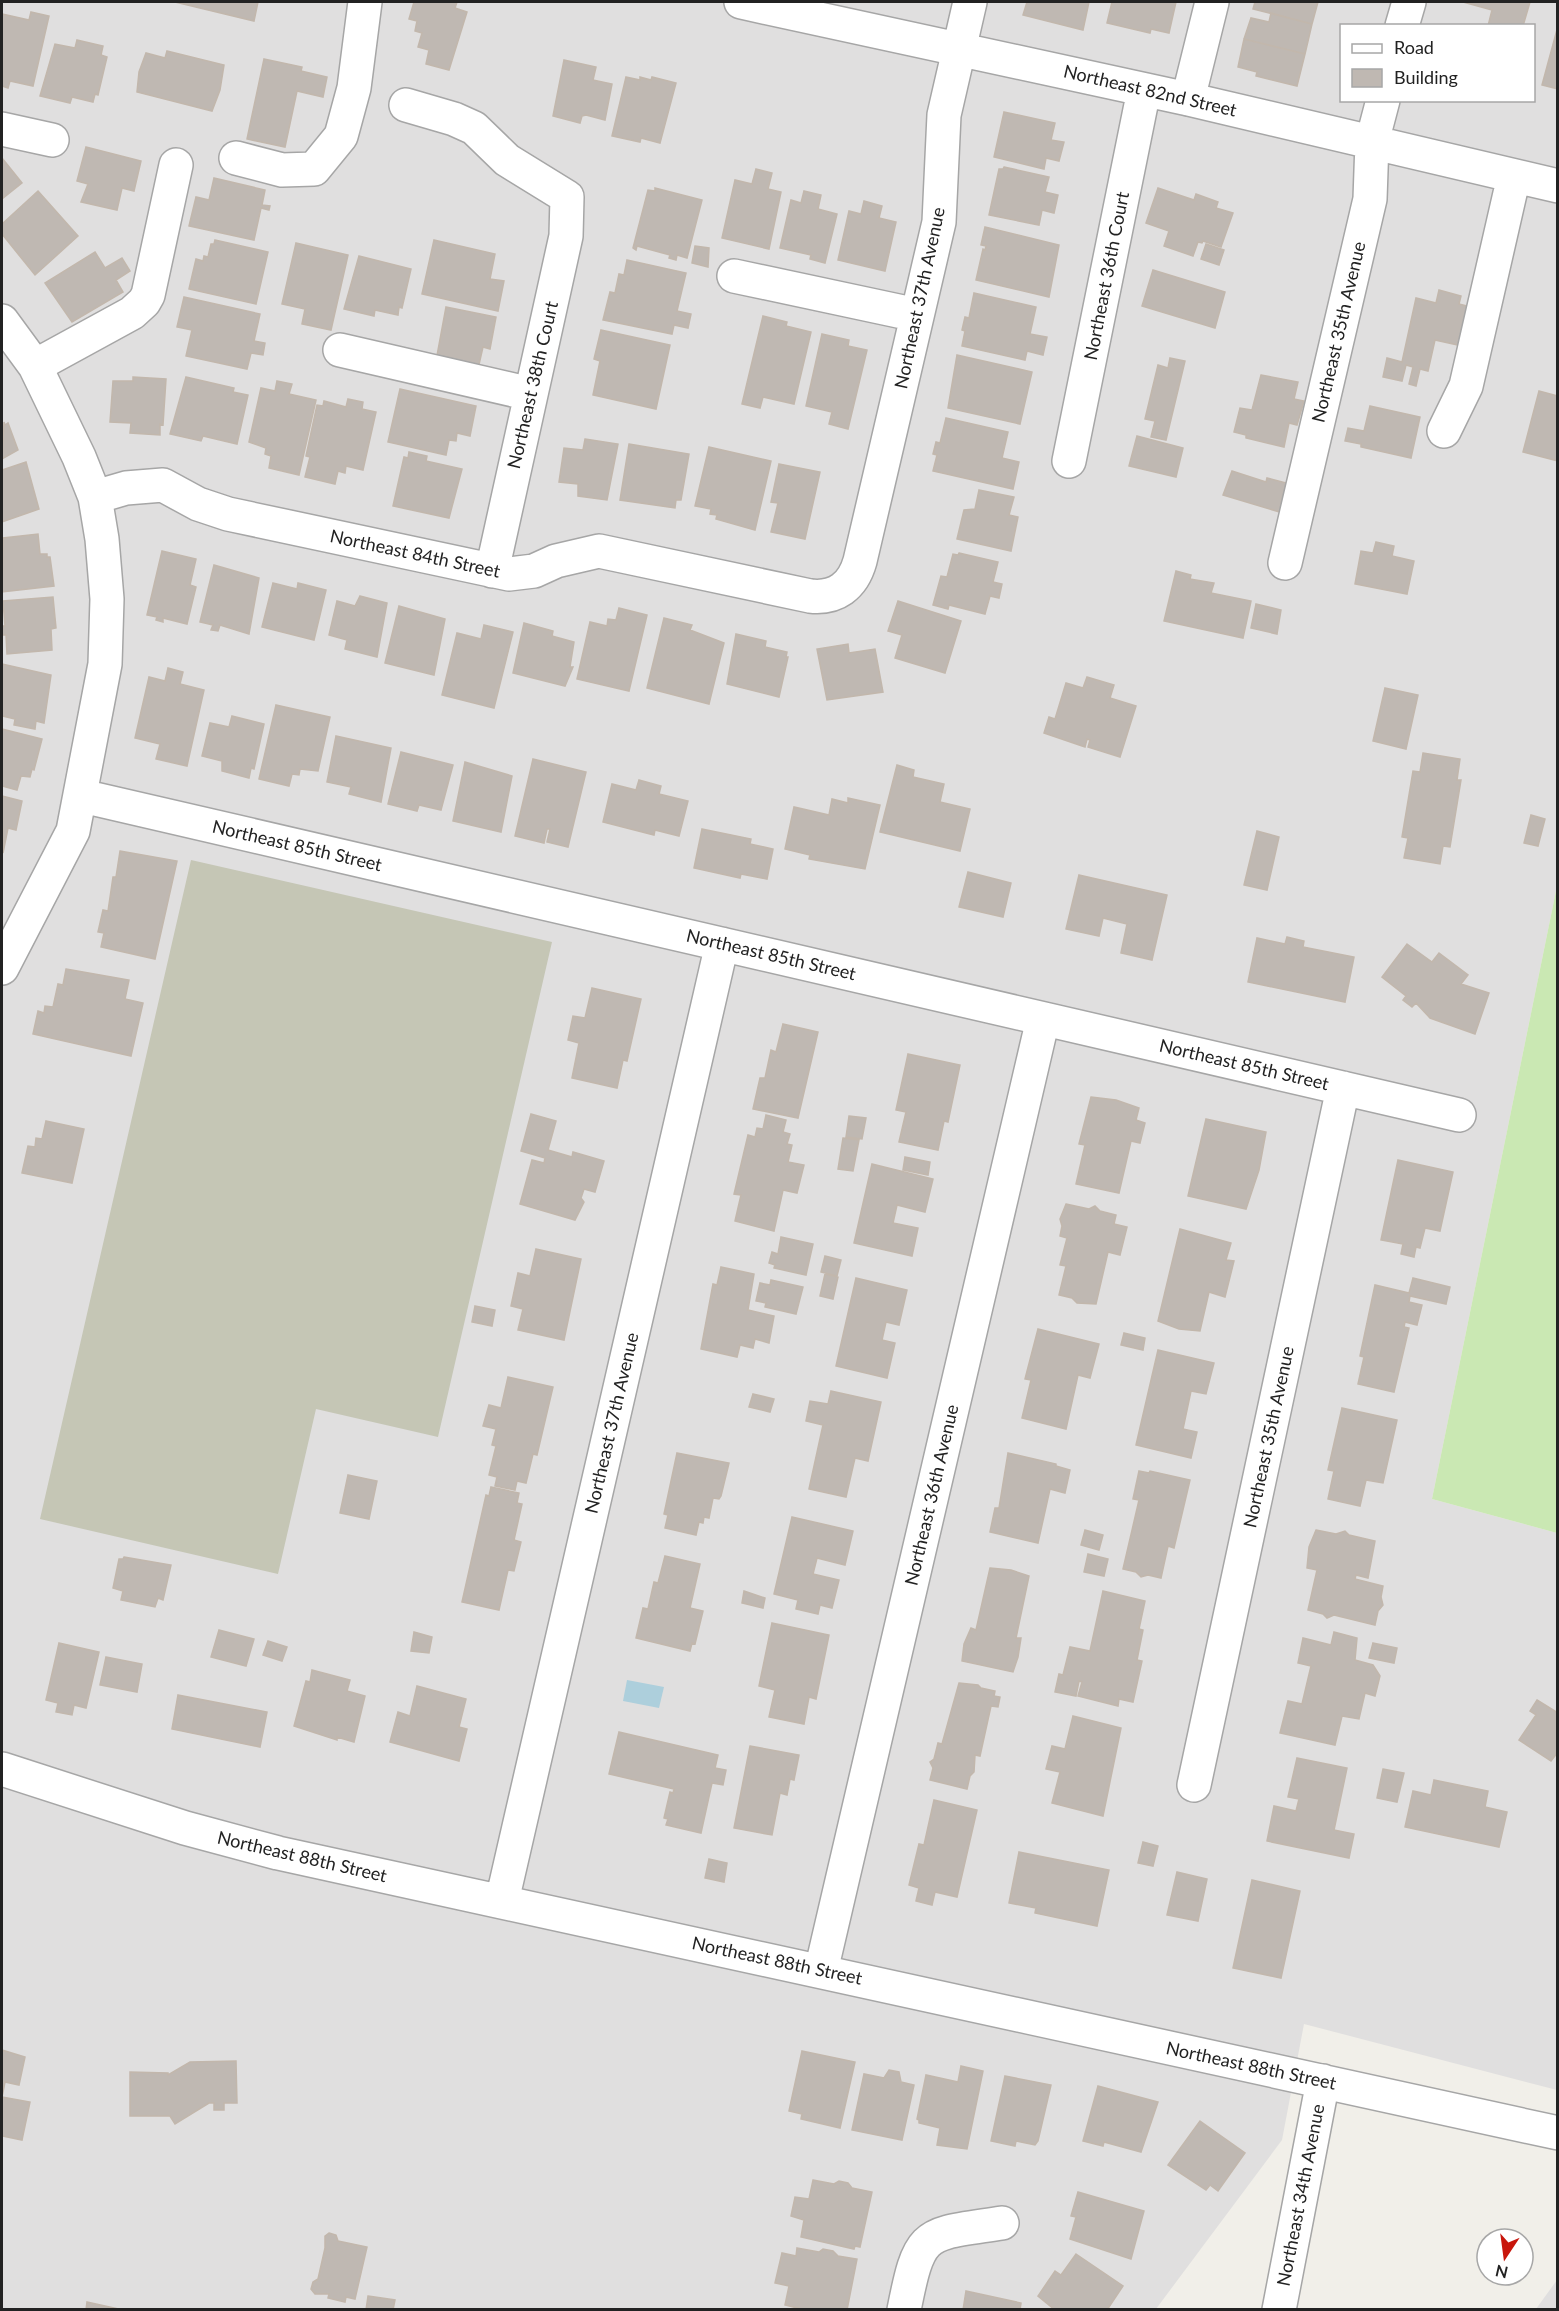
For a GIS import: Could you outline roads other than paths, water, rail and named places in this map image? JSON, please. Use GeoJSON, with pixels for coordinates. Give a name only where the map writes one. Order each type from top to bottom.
{"type":"FeatureCollection","features":[{"type":"Feature","properties":{"kind":"street"},"geometry":{"type":"LineString","coordinates":[[236,158],[282,170],[314,168],[334,144],[340,136],[354,88],[365,2]]}},
{"type":"Feature","properties":{"kind":"street","name":"Northeast 82nd Street"},"geometry":{"type":"LineString","coordinates":[[741,2],[1188,99],[1557,186]]}},
{"type":"Feature","properties":{"kind":"street","name":"Northeast 37th Avenue"},"geometry":{"type":"LineString","coordinates":[[844,589],[858,569],[941,210],[942,138],[957,48],[970,2]]}},
{"type":"Feature","properties":{"kind":"street"},"geometry":{"type":"LineString","coordinates":[[1188,99],[1212,2]]}},
{"type":"Feature","properties":{"kind":"street"},"geometry":{"type":"LineString","coordinates":[[1403,24],[1409,2]]}},
{"type":"Feature","properties":{"kind":"street","name":"Northeast 36th Court"},"geometry":{"type":"LineString","coordinates":[[1069,461],[1144,90]]}},
{"type":"Feature","properties":{"kind":"street","name":"Northeast 35th Avenue"},"geometry":{"type":"LineString","coordinates":[[1285,563],[1370,199],[1372,142],[1382,102]]}},
{"type":"Feature","properties":{"kind":"street","name":"Northeast 38th Court"},"geometry":{"type":"LineString","coordinates":[[406,105],[454,119],[474,128],[507,160],[567,197],[566,236],[492,571]]}},
{"type":"Feature","properties":{"kind":"street"},"geometry":{"type":"LineString","coordinates":[[2,129],[52,140]]}},
{"type":"Feature","properties":{"kind":"street"},"geometry":{"type":"LineString","coordinates":[[36,366],[132,313],[144,302],[148,295],[176,165]]}},
{"type":"Feature","properties":{"kind":"street"},"geometry":{"type":"LineString","coordinates":[[1444,431],[1466,386],[1514,176]]}},
{"type":"Feature","properties":{"kind":"street"},"geometry":{"type":"LineString","coordinates":[[734,276],[917,315]]}},
{"type":"Feature","properties":{"kind":"street"},"geometry":{"type":"LineString","coordinates":[[2,321],[36,366],[60,412],[95,497],[102,539],[106,599],[105,664],[82,796],[73,831],[2,968]]}},
{"type":"Feature","properties":{"kind":"street"},"geometry":{"type":"LineString","coordinates":[[340,350],[531,394]]}},
{"type":"Feature","properties":{"kind":"street","name":"Northeast 84th Street"},"geometry":{"type":"LineString","coordinates":[[95,497],[126,488],[163,485],[198,504],[219,511],[492,571],[520,574],[581,554],[599,551],[810,596],[828,596],[844,589]]}},
{"type":"Feature","properties":{"kind":"street","name":"Northeast 85th Street"},"geometry":{"type":"LineString","coordinates":[[82,796],[1459,1115]]}},
{"type":"Feature","properties":{"kind":"street","name":"Northeast 37th Avenue"},"geometry":{"type":"LineString","coordinates":[[502,1901],[722,944]]}},
{"type":"Feature","properties":{"kind":"street","name":"Northeast 36th Avenue"},"geometry":{"type":"LineString","coordinates":[[821,1971],[1043,1019]]}},
{"type":"Feature","properties":{"kind":"street","name":"Northeast 35th Avenue"},"geometry":{"type":"LineString","coordinates":[[1194,1785],[1343,1088]]}},
{"type":"Feature","properties":{"kind":"street","name":"Northeast 88th Street"},"geometry":{"type":"LineString","coordinates":[[2,1769],[219,1838],[1557,2133]]}},
{"type":"Feature","properties":{"kind":"street","name":"Northeast 34th Avenue"},"geometry":{"type":"LineString","coordinates":[[1279,2310],[1323,2081]]}},
{"type":"Feature","properties":{"kind":"street"},"geometry":{"type":"LineString","coordinates":[[904,2310],[913,2266],[926,2241],[941,2233],[1002,2223]]}},
{"type":"Feature","properties":{"kind":"water"},"geometry":{"type":"Polygon","coordinates":[[[627,1680],[664,1687],[659,1708],[623,1701],[627,1680]]]}}]}
